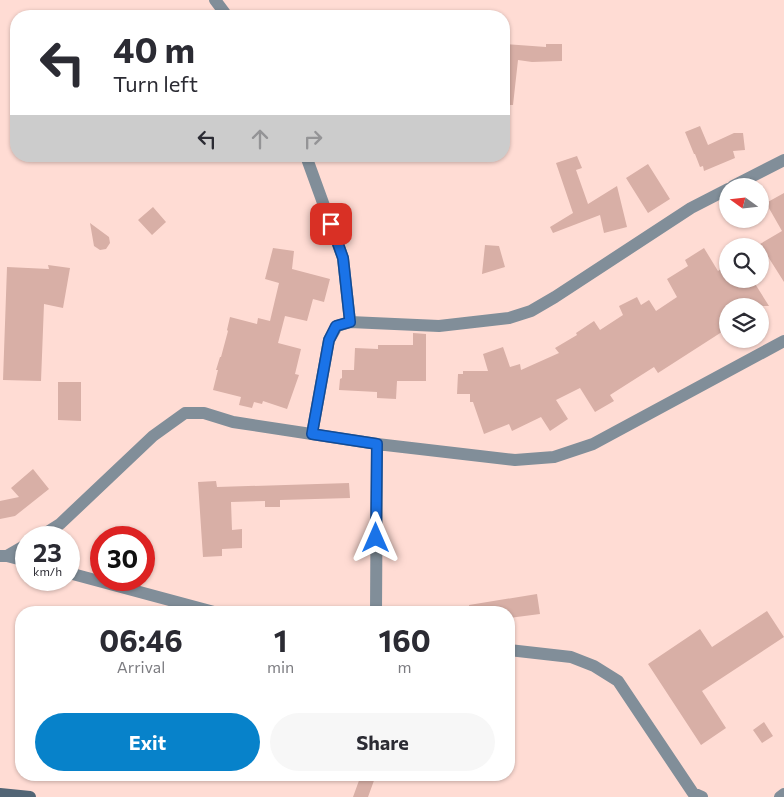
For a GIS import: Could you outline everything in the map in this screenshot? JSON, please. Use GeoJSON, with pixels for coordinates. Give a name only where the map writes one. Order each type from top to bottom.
{"type":"FeatureCollection","features":[{"type":"Feature","properties":{"kind":"street"},"geometry":{"type":"LineString","coordinates":[[749,178],[784,160]]}},
{"type":"Feature","properties":{"kind":"street"},"geometry":{"type":"LineString","coordinates":[[308,162],[343,258],[350,322]]}},
{"type":"Feature","properties":{"kind":"street"},"geometry":{"type":"LineString","coordinates":[[312,434],[329,340],[336,326],[350,322],[439,326],[509,318],[531,311],[691,208],[719,194]]}},
{"type":"Feature","properties":{"kind":"street"},"geometry":{"type":"LineString","coordinates":[[57,526],[154,436],[185,413],[204,413],[233,422],[377,444],[515,460],[554,457],[593,444],[784,341]]}},
{"type":"Feature","properties":{"kind":"street"},"geometry":{"type":"LineString","coordinates":[[376,606],[377,444]]}},
{"type":"Feature","properties":{"kind":"street"},"geometry":{"type":"LineString","coordinates":[[80,576],[192,606]]}},
{"type":"Feature","properties":{"kind":"street"},"geometry":{"type":"LineString","coordinates":[[515,651],[571,656],[594,666],[618,682],[693,793],[702,797]]}},
{"type":"Feature","properties":{"kind":"street"},"geometry":{"type":"LineString","coordinates":[[780,797],[784,794]]}},
{"type":"Feature","properties":{"kind":"street"},"geometry":{"type":"LineString","coordinates":[[0,795],[30,797]]}},
{"type":"Feature","properties":{"kind":"building"},"geometry":{"type":"Polygon","coordinates":[[[510,44],[546,47],[546,44],[562,44],[562,61],[532,62],[518,60],[513,105],[510,105],[510,44]]]}},
{"type":"Feature","properties":{"kind":"building"},"geometry":{"type":"Polygon","coordinates":[[[700,126],[708,145],[734,133],[743,133],[745,150],[733,151],[735,158],[704,171],[703,166],[700,167],[685,132],[700,126]]]}},
{"type":"Feature","properties":{"kind":"building"},"geometry":{"type":"Polygon","coordinates":[[[577,156],[582,168],[576,170],[588,204],[617,186],[627,227],[604,233],[600,215],[553,233],[550,227],[573,213],[556,163],[577,156]]]}},
{"type":"Feature","properties":{"kind":"building"},"geometry":{"type":"Polygon","coordinates":[[[648,164],[670,199],[648,213],[626,178],[648,164]]]}},
{"type":"Feature","properties":{"kind":"building"},"geometry":{"type":"Polygon","coordinates":[[[784,193],[784,282],[769,258],[769,239],[782,231],[769,208],[769,201],[784,193]]]}},
{"type":"Feature","properties":{"kind":"building"},"geometry":{"type":"Polygon","coordinates":[[[153,207],[166,222],[152,235],[138,220],[153,207]]]}},
{"type":"Feature","properties":{"kind":"building"},"geometry":{"type":"Polygon","coordinates":[[[90,223],[109,237],[110,243],[106,249],[100,250],[94,246],[90,223]]]}},
{"type":"Feature","properties":{"kind":"building"},"geometry":{"type":"Polygon","coordinates":[[[485,245],[499,246],[505,267],[482,274],[485,245]]]}},
{"type":"Feature","properties":{"kind":"building"},"geometry":{"type":"Polygon","coordinates":[[[273,248],[294,251],[292,269],[330,279],[324,302],[313,299],[307,321],[285,316],[278,343],[301,349],[295,374],[299,375],[287,409],[263,401],[262,404],[254,402],[252,408],[239,405],[241,397],[213,390],[218,370],[216,370],[228,331],[230,317],[257,324],[258,318],[270,321],[279,283],[265,279],[273,248]]]}},
{"type":"Feature","properties":{"kind":"building"},"geometry":{"type":"Polygon","coordinates":[[[704,248],[719,270],[719,288],[758,288],[764,298],[719,298],[719,334],[658,373],[654,367],[610,395],[614,401],[595,412],[580,388],[556,400],[568,419],[550,431],[541,417],[512,431],[509,424],[484,434],[473,402],[470,402],[470,394],[457,394],[458,374],[463,374],[463,371],[488,371],[483,354],[503,347],[510,367],[520,364],[521,370],[559,353],[555,348],[577,335],[576,333],[594,321],[600,330],[623,315],[619,306],[637,297],[641,305],[649,300],[656,311],[677,297],[667,279],[688,266],[685,260],[704,248]]]}},
{"type":"Feature","properties":{"kind":"building"},"geometry":{"type":"Polygon","coordinates":[[[48,265],[70,268],[63,308],[44,304],[41,381],[3,380],[7,267],[49,269],[48,265]]]}},
{"type":"Feature","properties":{"kind":"building"},"geometry":{"type":"Polygon","coordinates":[[[413,333],[426,334],[426,381],[397,381],[396,399],[377,398],[377,392],[339,390],[342,370],[354,370],[355,348],[378,349],[378,345],[413,345],[413,333]]]}},
{"type":"Feature","properties":{"kind":"building"},"geometry":{"type":"Polygon","coordinates":[[[58,382],[81,382],[81,421],[58,420],[58,382]]]}},
{"type":"Feature","properties":{"kind":"building"},"geometry":{"type":"Polygon","coordinates":[[[33,469],[49,489],[15,516],[0,519],[0,501],[19,497],[11,488],[33,469]]]}},
{"type":"Feature","properties":{"kind":"building"},"geometry":{"type":"Polygon","coordinates":[[[216,481],[217,487],[349,483],[350,498],[280,500],[280,507],[265,507],[265,501],[231,502],[232,530],[242,529],[242,548],[222,549],[222,556],[203,557],[198,482],[216,481]]]}},
{"type":"Feature","properties":{"kind":"building"},"geometry":{"type":"Polygon","coordinates":[[[537,594],[540,614],[515,617],[515,606],[469,605],[537,594]]]}},
{"type":"Feature","properties":{"kind":"building"},"geometry":{"type":"Polygon","coordinates":[[[767,611],[784,637],[702,691],[726,728],[701,745],[648,664],[700,629],[712,647],[767,611]]]}},
{"type":"Feature","properties":{"kind":"building"},"geometry":{"type":"Polygon","coordinates":[[[764,722],[773,736],[762,743],[753,730],[764,722]]]}},
{"type":"Feature","properties":{"kind":"building"},"geometry":{"type":"Polygon","coordinates":[[[359,781],[374,781],[368,797],[353,797],[359,781]]]}},
{"type":"Feature","properties":{"kind":"route"},"geometry":{"type":"LineString","coordinates":[[331,224],[343,258],[350,322],[336,326],[329,340],[312,434],[377,444],[376,538]]}}]}
